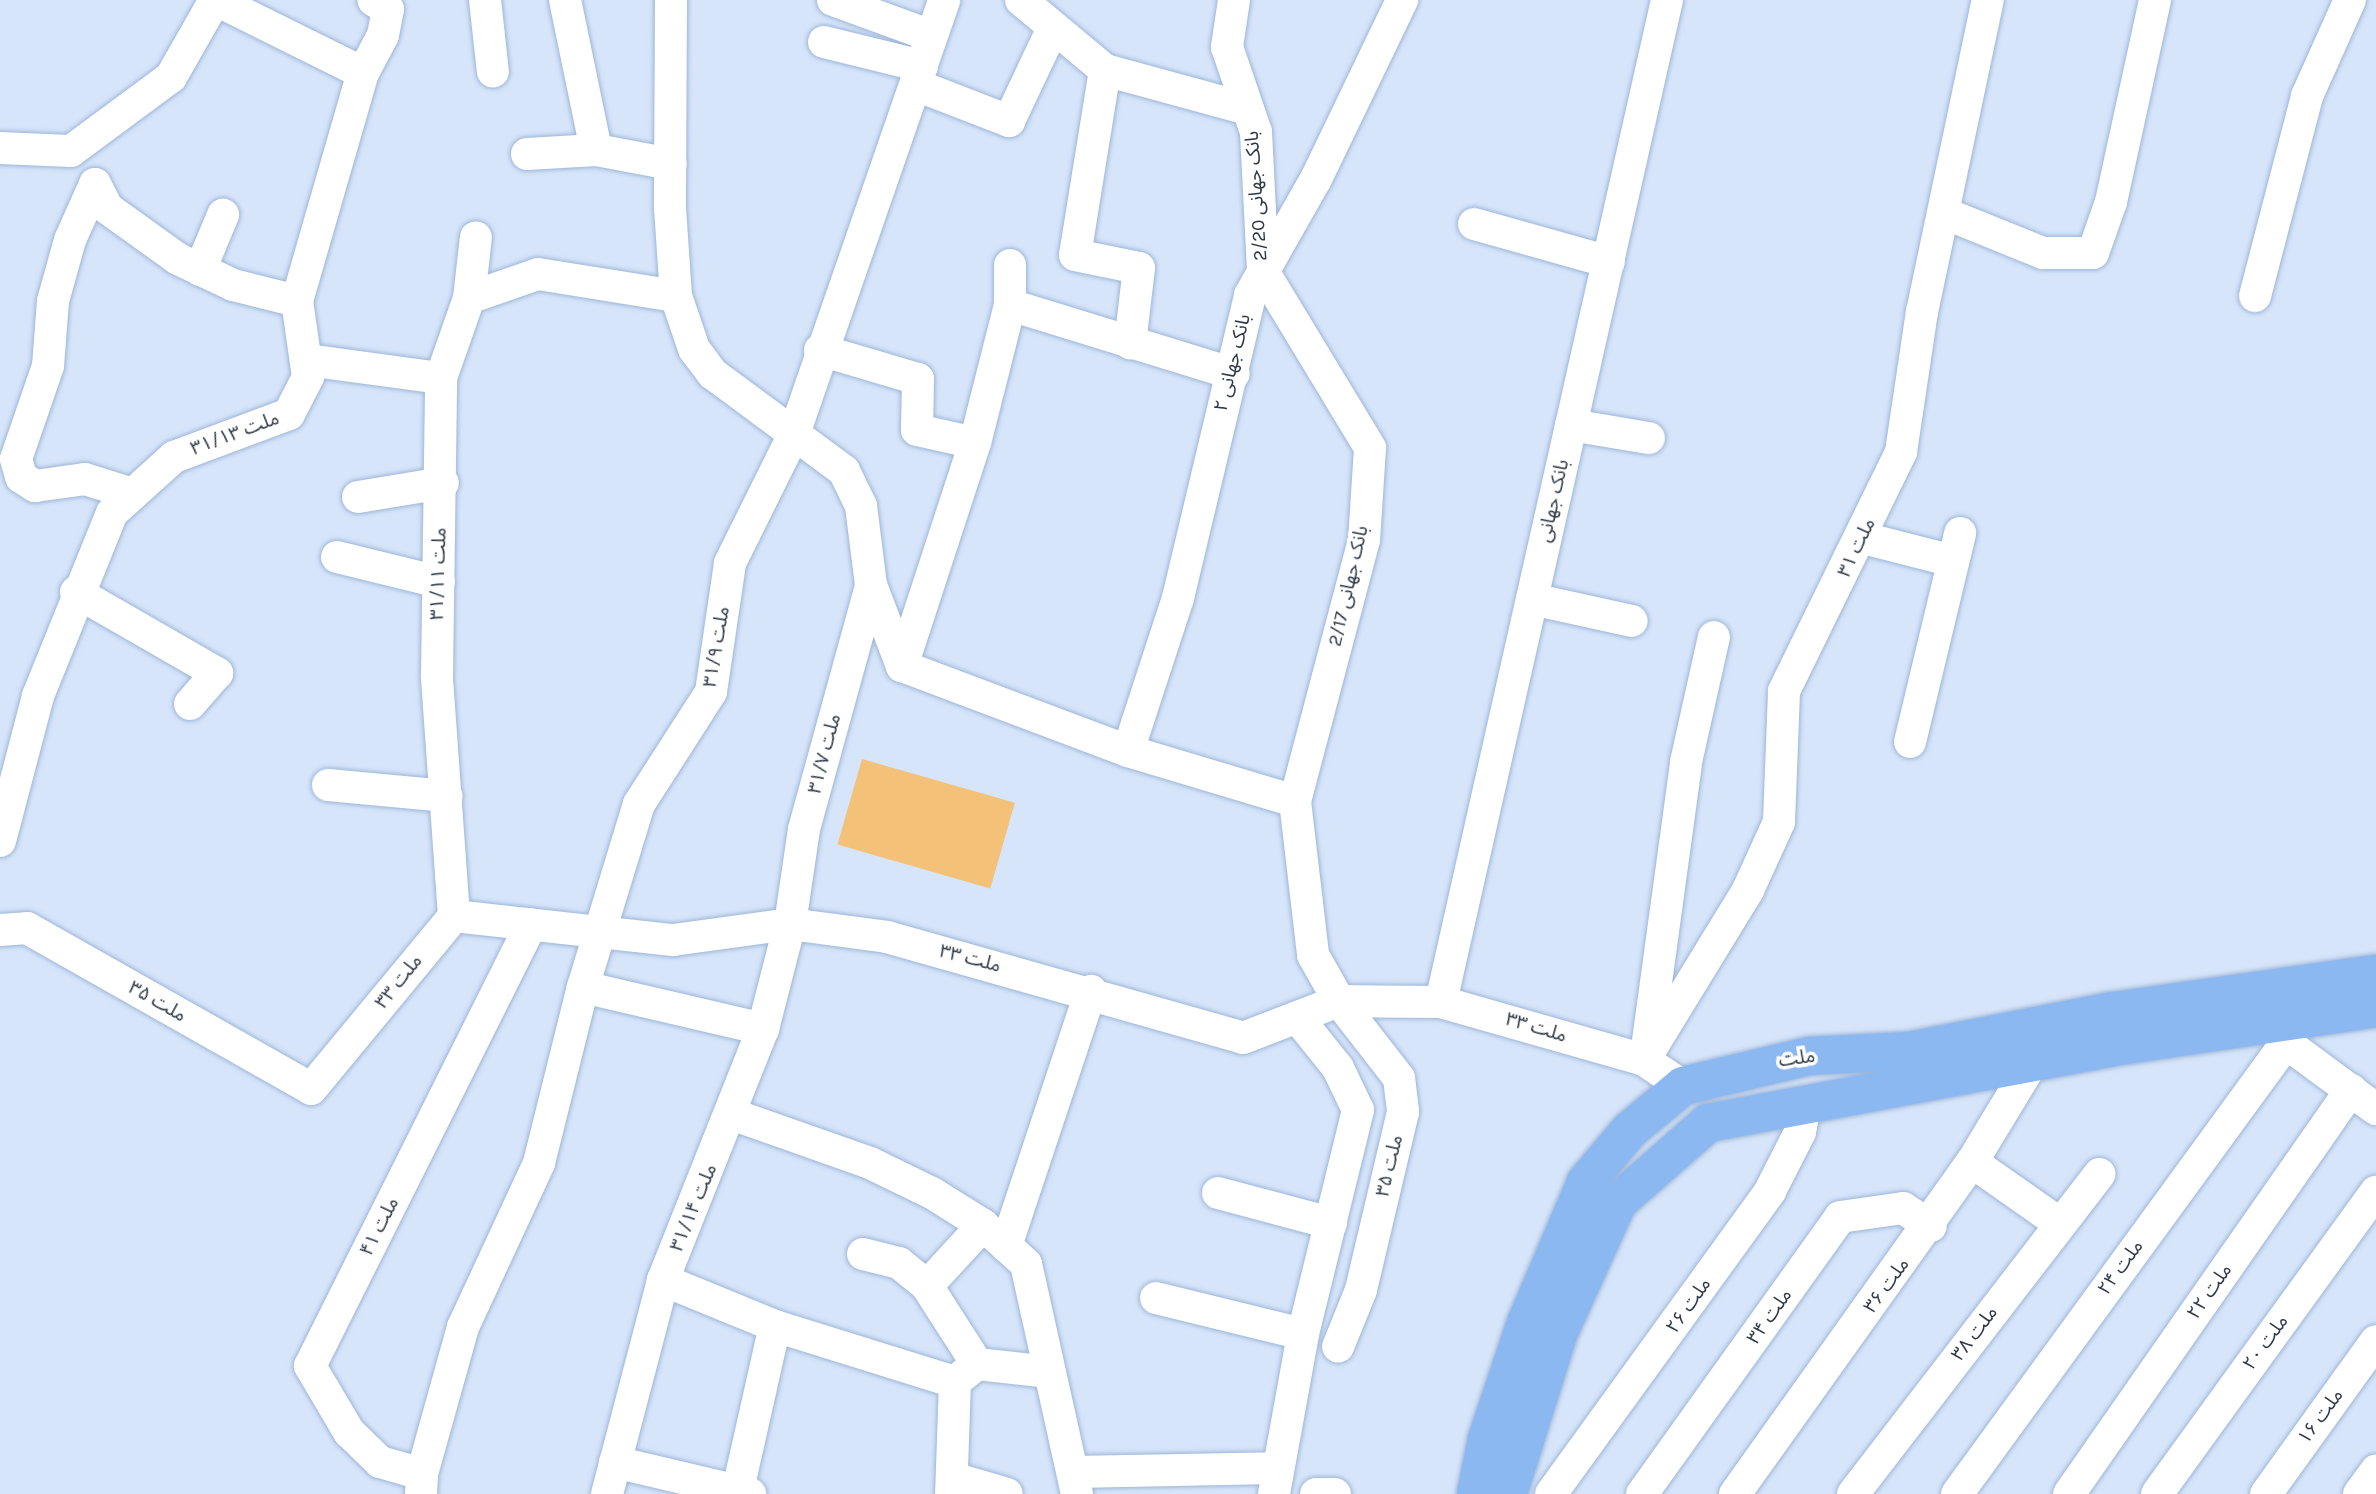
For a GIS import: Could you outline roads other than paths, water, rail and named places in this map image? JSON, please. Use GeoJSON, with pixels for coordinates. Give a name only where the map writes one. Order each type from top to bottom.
{"type":"FeatureCollection","features":[{"type":"Feature","properties":{"kind":"main road","name":"ملت"},"geometry":{"type":"LineString","coordinates":[[1476,1494],[1487,1439],[1526,1323],[1586,1182],[1630,1130],[1683,1086],[1809,1056],[1911,1069],[2032,1063],[2285,1017],[2376,974]]}},
{"type":"Feature","properties":{"kind":"main road","name":"ملت"},"geometry":{"type":"LineString","coordinates":[[1508,1494],[1519,1443],[1558,1334],[1618,1202],[1708,1123],[1805,1106],[1911,1069],[2285,1017],[2376,1008]]}},
{"type":"Feature","properties":{"kind":"street"},"geometry":{"type":"LineString","coordinates":[[0,148],[71,151],[171,77],[216,0],[363,73]]}},
{"type":"Feature","properties":{"kind":"street","name":"ملت ۳۱/۱۳"},"geometry":{"type":"LineString","coordinates":[[0,841],[38,696],[57,659],[76,592],[112,513],[174,457],[289,414],[308,377],[297,301],[363,73],[388,9],[373,0]]}},
{"type":"Feature","properties":{"kind":"street"},"geometry":{"type":"LineString","coordinates":[[485,0],[493,72]]}},
{"type":"Feature","properties":{"kind":"street"},"geometry":{"type":"LineString","coordinates":[[565,0],[596,150]]}},
{"type":"Feature","properties":{"kind":"street"},"geometry":{"type":"LineString","coordinates":[[671,0],[671,163],[676,296],[694,349],[713,374],[844,471],[861,506],[871,585],[902,666],[1128,751],[1295,801]]}},
{"type":"Feature","properties":{"kind":"street"},"geometry":{"type":"LineString","coordinates":[[833,0],[932,36]]}},
{"type":"Feature","properties":{"kind":"street","name":"ملت ۳۱/۹"},"geometry":{"type":"LineString","coordinates":[[422,1484],[463,1326],[539,1163],[583,987],[639,804],[711,692],[730,563],[794,435],[820,350],[944,0]]}},
{"type":"Feature","properties":{"kind":"street","name":"بانک جهانی 2/20"},"geometry":{"type":"LineString","coordinates":[[1234,0],[1227,47],[1256,132],[1263,271]]}},
{"type":"Feature","properties":{"kind":"street","name":"بانک جهانی ۲"},"geometry":{"type":"LineString","coordinates":[[1128,751],[1178,598],[1234,374],[1250,295],[1316,179],[1402,0]]}},
{"type":"Feature","properties":{"kind":"street","name":"بانک جهانی"},"geometry":{"type":"LineString","coordinates":[[1441,1002],[1667,0]]}},
{"type":"Feature","properties":{"kind":"street","name":"ملت ۳۱"},"geometry":{"type":"LineString","coordinates":[[1644,1060],[1748,890],[1779,822],[1784,691],[1863,538],[1902,452],[1944,213],[1988,0]]}},
{"type":"Feature","properties":{"kind":"street"},"geometry":{"type":"LineString","coordinates":[[1944,213],[2043,253],[2092,253],[2111,202],[2155,0]]}},
{"type":"Feature","properties":{"kind":"street"},"geometry":{"type":"LineString","coordinates":[[2255,296],[2307,96],[2350,0]]}},
{"type":"Feature","properties":{"kind":"street"},"geometry":{"type":"LineString","coordinates":[[824,42],[919,76],[1009,121],[1040,11],[1105,69],[1248,109]]}},
{"type":"Feature","properties":{"kind":"street"},"geometry":{"type":"LineString","coordinates":[[1105,69],[1075,255],[1139,268],[1130,343]]}},
{"type":"Feature","properties":{"kind":"street"},"geometry":{"type":"LineString","coordinates":[[527,154],[596,150],[671,163]]}},
{"type":"Feature","properties":{"kind":"street"},"geometry":{"type":"LineString","coordinates":[[134,494],[85,479],[35,486],[21,477],[16,459],[48,366],[53,301],[70,240],[95,184],[107,208],[201,270],[297,301]]}},
{"type":"Feature","properties":{"kind":"street"},"geometry":{"type":"LineString","coordinates":[[201,270],[223,215]]}},
{"type":"Feature","properties":{"kind":"street"},"geometry":{"type":"LineString","coordinates":[[1474,224],[1609,262]]}},
{"type":"Feature","properties":{"kind":"street","name":"ملت ۳۱/۱۱"},"geometry":{"type":"LineString","coordinates":[[454,916],[437,676],[443,483],[442,378],[469,298],[476,237]]}},
{"type":"Feature","properties":{"kind":"street"},"geometry":{"type":"LineString","coordinates":[[902,666],[975,443],[1010,305],[1010,265]]}},
{"type":"Feature","properties":{"kind":"street","name":"بانک جهانی 2/17"},"geometry":{"type":"LineString","coordinates":[[1263,271],[1370,448],[1364,540],[1295,801]]}},
{"type":"Feature","properties":{"kind":"street"},"geometry":{"type":"LineString","coordinates":[[469,298],[538,274],[676,296]]}},
{"type":"Feature","properties":{"kind":"street"},"geometry":{"type":"LineString","coordinates":[[1010,305],[1234,374]]}},
{"type":"Feature","properties":{"kind":"street"},"geometry":{"type":"LineString","coordinates":[[820,350],[918,379],[917,430],[975,443]]}},
{"type":"Feature","properties":{"kind":"street"},"geometry":{"type":"LineString","coordinates":[[307,360],[442,378]]}},
{"type":"Feature","properties":{"kind":"street"},"geometry":{"type":"LineString","coordinates":[[1571,425],[1649,438]]}},
{"type":"Feature","properties":{"kind":"street"},"geometry":{"type":"LineString","coordinates":[[358,496],[443,483]]}},
{"type":"Feature","properties":{"kind":"street"},"geometry":{"type":"LineString","coordinates":[[1863,538],[1956,547],[1910,741]]}},
{"type":"Feature","properties":{"kind":"street"},"geometry":{"type":"LineString","coordinates":[[337,557],[439,582]]}},
{"type":"Feature","properties":{"kind":"street","name":"ملت ۳۱/۷"},"geometry":{"type":"LineString","coordinates":[[790,924],[804,829],[871,585]]}},
{"type":"Feature","properties":{"kind":"street"},"geometry":{"type":"LineString","coordinates":[[76,592],[217,673],[190,704]]}},
{"type":"Feature","properties":{"kind":"street"},"geometry":{"type":"LineString","coordinates":[[1532,599],[1632,621]]}},
{"type":"Feature","properties":{"kind":"street"},"geometry":{"type":"LineString","coordinates":[[1644,1060],[1686,762],[1714,637]]}},
{"type":"Feature","properties":{"kind":"street"},"geometry":{"type":"LineString","coordinates":[[328,785],[446,796]]}},
{"type":"Feature","properties":{"kind":"street","name":"ملت ۳۵"},"geometry":{"type":"LineString","coordinates":[[1295,801],[1313,955],[1339,1001],[1399,1078],[1403,1112],[1361,1290],[1338,1347]]}},
{"type":"Feature","properties":{"kind":"street","name":"ملت ۳۳"},"geometry":{"type":"LineString","coordinates":[[311,1089],[454,916],[673,940],[790,924],[887,937],[1091,991],[1242,1038],[1339,1001],[1441,1002],[1644,1060],[1683,1086]]}},
{"type":"Feature","properties":{"kind":"street","name":"ملت ۴۱"},"geometry":{"type":"LineString","coordinates":[[422,1484],[380,1462],[364,1447],[310,1366],[531,924]]}},
{"type":"Feature","properties":{"kind":"street","name":"ملت ۳۱/۱۴"},"geometry":{"type":"LineString","coordinates":[[607,1494],[663,1280],[734,1115],[763,1029],[790,924]]}},
{"type":"Feature","properties":{"kind":"street","name":"ملت ۳۵"},"geometry":{"type":"LineString","coordinates":[[0,930],[27,928],[311,1089]]}},
{"type":"Feature","properties":{"kind":"street"},"geometry":{"type":"LineString","coordinates":[[583,987],[763,1029]]}},
{"type":"Feature","properties":{"kind":"street"},"geometry":{"type":"LineString","coordinates":[[1006,1246],[1091,991]]}},
{"type":"Feature","properties":{"kind":"street"},"geometry":{"type":"LineString","coordinates":[[734,1115],[870,1163],[983,1225],[1026,1264],[1075,1483],[1275,1481],[1303,1334],[1358,1110],[1338,1068],[1297,1017]]}},
{"type":"Feature","properties":{"kind":"street"},"geometry":{"type":"LineString","coordinates":[[2285,1017],[2351,1090],[2376,1109]]}},
{"type":"Feature","properties":{"kind":"street","name":"ملت ۲۴"},"geometry":{"type":"LineString","coordinates":[[1957,1494],[2285,1017]]}},
{"type":"Feature","properties":{"kind":"street","name":"ملت ۳۶"},"geometry":{"type":"LineString","coordinates":[[1735,1494],[1931,1226],[2032,1063]]}},
{"type":"Feature","properties":{"kind":"street","name":"ملت ۲۲"},"geometry":{"type":"LineString","coordinates":[[2069,1494],[2351,1090]]}},
{"type":"Feature","properties":{"kind":"street","name":"ملت ۲۶"},"geometry":{"type":"LineString","coordinates":[[1551,1494],[1770,1191],[1800,1132],[1805,1106]]}},
{"type":"Feature","properties":{"kind":"street"},"geometry":{"type":"LineString","coordinates":[[1972,1162],[2059,1223]]}},
{"type":"Feature","properties":{"kind":"street","name":"ملت ۳۸"},"geometry":{"type":"LineString","coordinates":[[1853,1494],[2099,1174]]}},
{"type":"Feature","properties":{"kind":"street","name":"ملت ۲۰"},"geometry":{"type":"LineString","coordinates":[[2157,1494],[2376,1192]]}},
{"type":"Feature","properties":{"kind":"street"},"geometry":{"type":"LineString","coordinates":[[1219,1193],[1331,1223]]}},
{"type":"Feature","properties":{"kind":"street","name":"ملت ۳۴"},"geometry":{"type":"LineString","coordinates":[[1642,1494],[1840,1217],[1903,1208],[1931,1226]]}},
{"type":"Feature","properties":{"kind":"street"},"geometry":{"type":"LineString","coordinates":[[927,1286],[983,1225]]}},
{"type":"Feature","properties":{"kind":"street"},"geometry":{"type":"LineString","coordinates":[[863,1254],[899,1264],[927,1286],[966,1373],[952,1486],[1007,1494]]}},
{"type":"Feature","properties":{"kind":"street"},"geometry":{"type":"LineString","coordinates":[[663,1280],[775,1326],[966,1373],[1050,1372]]}},
{"type":"Feature","properties":{"kind":"street"},"geometry":{"type":"LineString","coordinates":[[1156,1298],[1303,1334]]}},
{"type":"Feature","properties":{"kind":"street"},"geometry":{"type":"LineString","coordinates":[[615,1462],[741,1493],[775,1326]]}},
{"type":"Feature","properties":{"kind":"street","name":"ملت ۱۶"},"geometry":{"type":"LineString","coordinates":[[2266,1494],[2376,1341]]}},
{"type":"Feature","properties":{"kind":"street"},"geometry":{"type":"LineString","coordinates":[[2359,1494],[2376,1471]]}}]}
